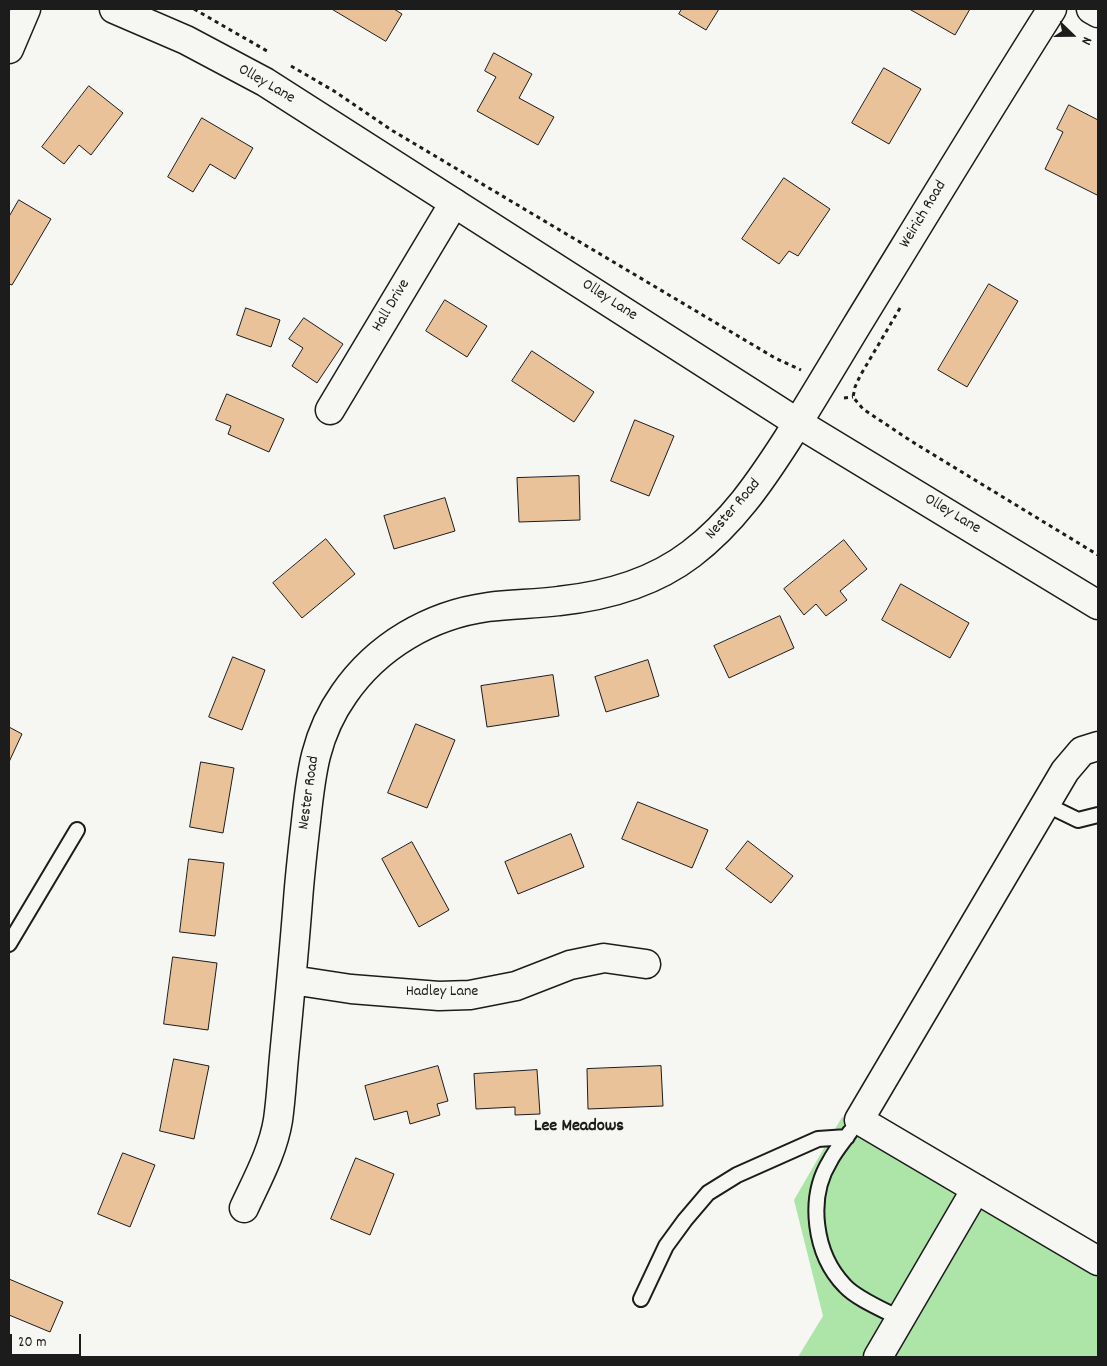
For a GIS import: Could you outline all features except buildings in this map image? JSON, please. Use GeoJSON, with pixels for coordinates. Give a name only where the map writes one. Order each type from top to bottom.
{"type":"FeatureCollection","features":[{"type":"Feature","properties":{"kind":"street"},"geometry":{"type":"LineString","coordinates":[[9,49],[26,9]]}},
{"type":"Feature","properties":{"kind":"street","name":"Olley Lane"},"geometry":{"type":"LineString","coordinates":[[114,9],[186,40],[265,82],[798,423],[1098,605]]}},
{"type":"Feature","properties":{"kind":"street","name":"Weirich Road"},"geometry":{"type":"LineString","coordinates":[[798,423],[988,109],[1052,9]]}},
{"type":"Feature","properties":{"kind":"street"},"geometry":{"type":"LineString","coordinates":[[1091,9],[1098,13]]}},
{"type":"Feature","properties":{"kind":"street","name":"Hall Drive"},"geometry":{"type":"LineString","coordinates":[[330,410],[454,203]]}},
{"type":"Feature","properties":{"kind":"street","name":"Nester Road"},"geometry":{"type":"LineString","coordinates":[[244,1208],[267,1159],[278,1122],[311,770],[318,745],[329,718],[342,696],[376,658],[399,639],[445,617],[486,607],[561,601],[593,596],[629,587],[670,568],[708,541],[727,524],[762,480],[798,423]]}},
{"type":"Feature","properties":{"kind":"street"},"geometry":{"type":"LineString","coordinates":[[1098,746],[1082,751],[1065,771],[853,1128],[976,1189],[1098,1262]]}},
{"type":"Feature","properties":{"kind":"street","name":"Hadley Lane"},"geometry":{"type":"LineString","coordinates":[[292,980],[351,989],[439,996],[470,995],[495,992],[570,965],[604,958],[646,964]]}},
{"type":"Feature","properties":{"kind":"street"},"geometry":{"type":"LineString","coordinates":[[878,1357],[976,1189]]}},
{"type":"Feature","properties":{"kind":"lane"},"geometry":{"type":"LineString","coordinates":[[1046,804],[1078,820],[1098,815]]}},
{"type":"Feature","properties":{"kind":"lane"},"geometry":{"type":"LineString","coordinates":[[9,944],[77,830]]}},
{"type":"Feature","properties":{"kind":"lane"},"geometry":{"type":"LineString","coordinates":[[641,1299],[666,1246],[708,1193],[737,1175],[818,1139],[853,1128]]}},
{"type":"Feature","properties":{"kind":"lane"},"geometry":{"type":"LineString","coordinates":[[853,1128],[829,1161],[821,1182],[816,1207],[819,1237],[828,1262],[845,1286],[872,1304],[901,1319]]}},
{"type":"Feature","properties":{"kind":"path"},"geometry":{"type":"LineString","coordinates":[[194,9],[271,54]]}},
{"type":"Feature","properties":{"kind":"path"},"geometry":{"type":"LineString","coordinates":[[286,63],[334,91],[393,131],[729,332],[775,358],[803,371]]}},
{"type":"Feature","properties":{"kind":"path"},"geometry":{"type":"LineString","coordinates":[[842,398],[853,397],[863,409],[911,441],[1098,555]]}},
{"type":"Feature","properties":{"kind":"green space"},"geometry":{"type":"Polygon","coordinates":[[[842,1117],[1098,1267],[1098,1357],[798,1357],[823,1316],[794,1200],[842,1117]]]}},
{"type":"Feature","properties":{"kind":"district","name":"Lee Meadows"},"geometry":{"type":"Point","coordinates":[579,1128]}}]}
